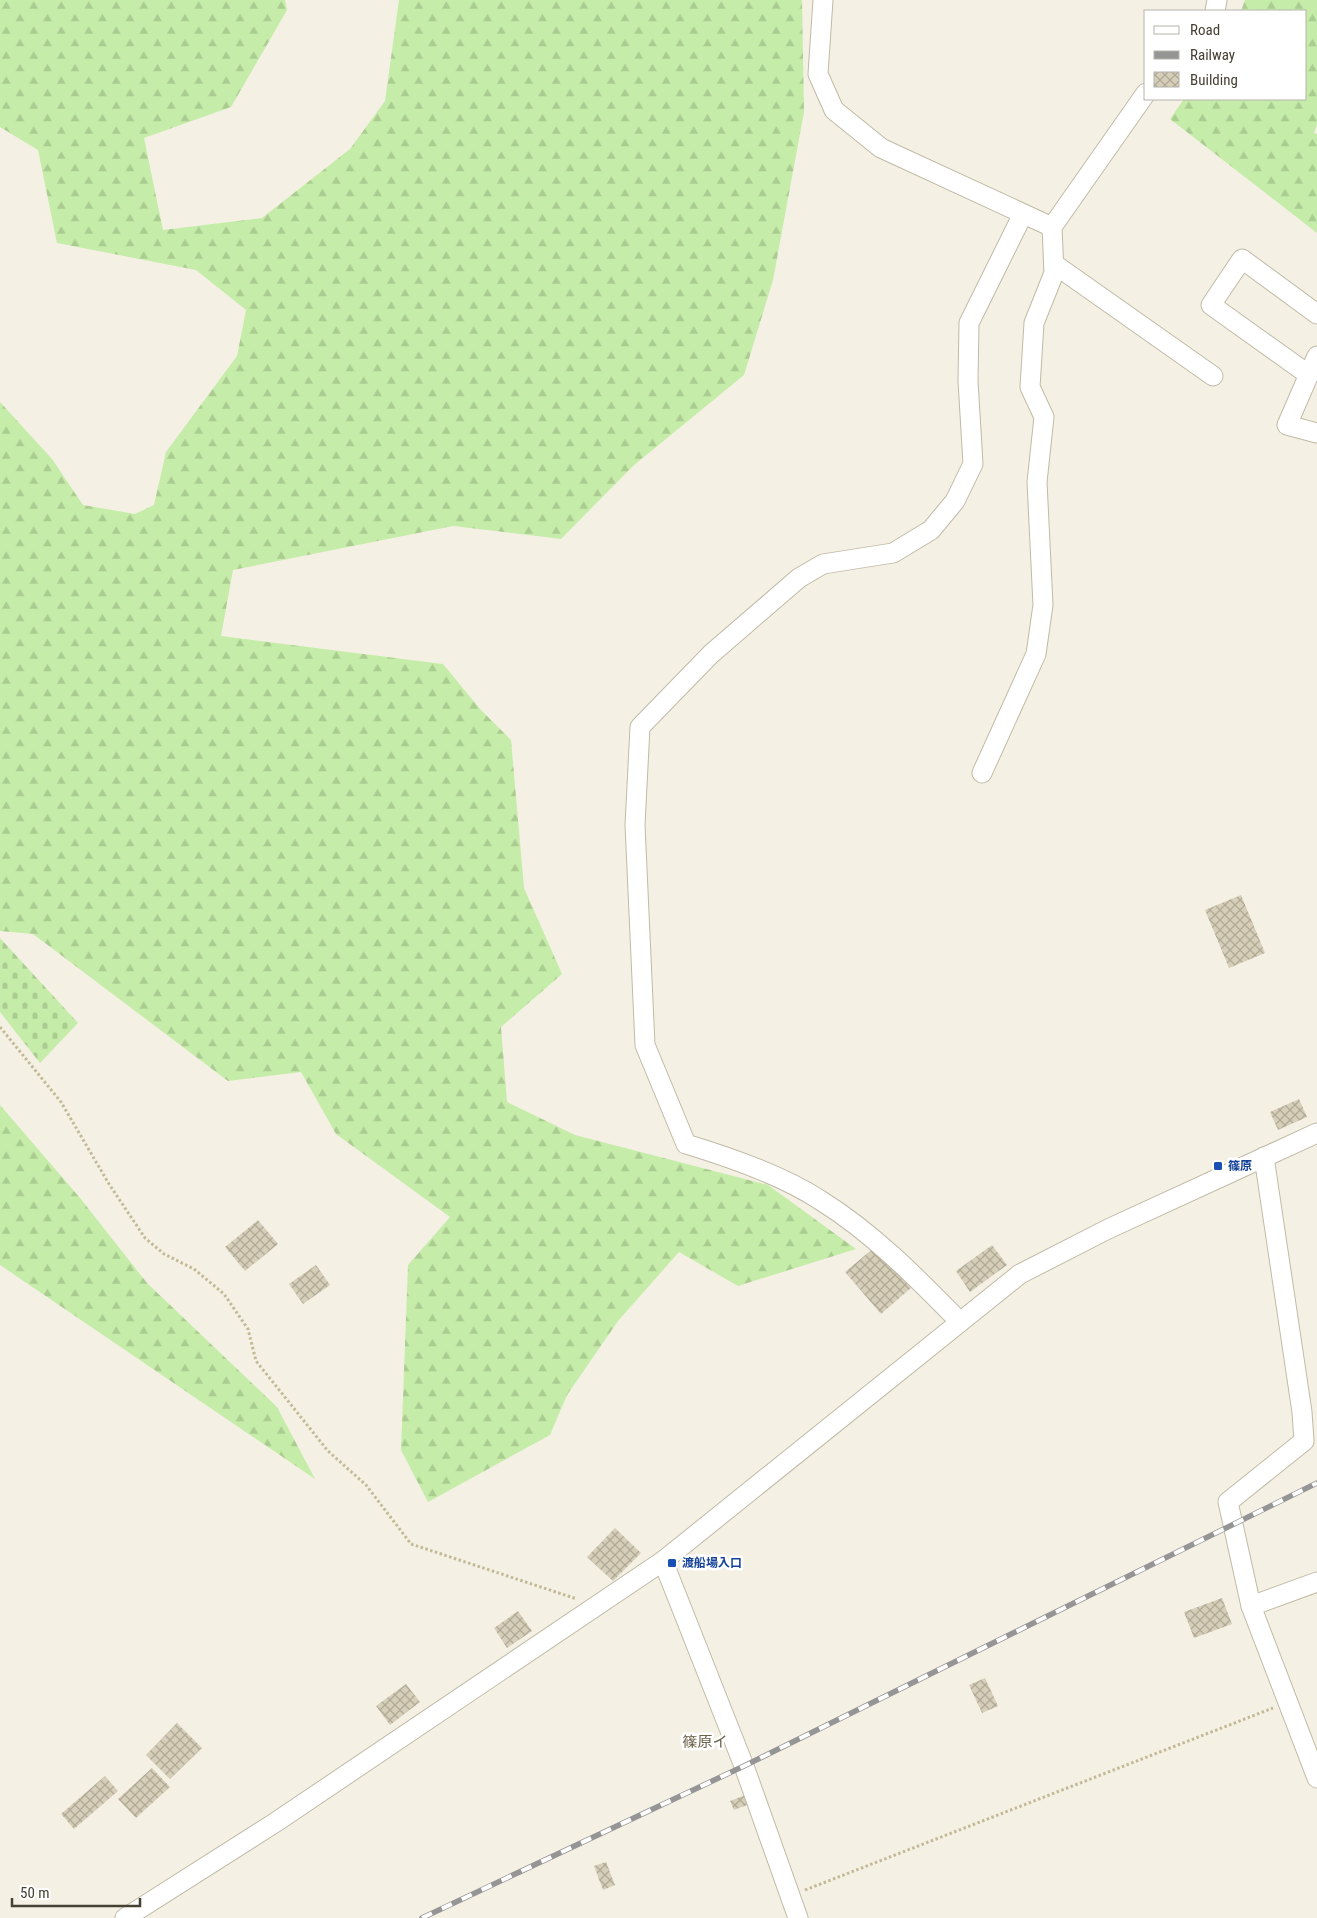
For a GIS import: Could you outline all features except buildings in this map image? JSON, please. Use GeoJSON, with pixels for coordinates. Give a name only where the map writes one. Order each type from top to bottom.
{"type":"FeatureCollection","features":[{"type":"Feature","properties":{"kind":"street"},"geometry":{"type":"LineString","coordinates":[[823,0],[818,74],[834,110],[881,148],[1052,227]]}},
{"type":"Feature","properties":{"kind":"street"},"geometry":{"type":"LineString","coordinates":[[982,773],[1036,654],[1041,615],[1037,482],[1044,417],[1030,386],[1034,323],[1054,273],[1052,227],[1144,96]]}},
{"type":"Feature","properties":{"kind":"street"},"geometry":{"type":"LineString","coordinates":[[960,1322],[909,1270],[869,1235],[819,1199],[726,1156],[686,1144],[645,1046],[635,825],[640,727],[711,654],[799,578],[823,564],[893,553],[931,530],[955,501],[973,464],[968,382],[969,322],[1023,214]]}},
{"type":"Feature","properties":{"kind":"street"},"geometry":{"type":"LineString","coordinates":[[1309,375],[1211,305],[1242,259],[1317,314]]}},
{"type":"Feature","properties":{"kind":"street"},"geometry":{"type":"LineString","coordinates":[[1054,264],[1213,376]]}},
{"type":"Feature","properties":{"kind":"street"},"geometry":{"type":"LineString","coordinates":[[1317,356],[1287,425],[1317,433]]}},
{"type":"Feature","properties":{"kind":"street"},"geometry":{"type":"LineString","coordinates":[[125,1918],[276,1822],[663,1561],[1020,1274],[1108,1229],[1317,1134]]}},
{"type":"Feature","properties":{"kind":"street"},"geometry":{"type":"LineString","coordinates":[[1264,1158],[1304,1441],[1228,1502],[1251,1606],[1317,1778]]}},
{"type":"Feature","properties":{"kind":"street"},"geometry":{"type":"LineString","coordinates":[[663,1561],[744,1766],[798,1918]]}},
{"type":"Feature","properties":{"kind":"street"},"geometry":{"type":"LineString","coordinates":[[1251,1606],[1317,1582]]}},
{"type":"Feature","properties":{"kind":"path"},"geometry":{"type":"LineString","coordinates":[[0,1027],[61,1102],[109,1184],[145,1238],[164,1254],[194,1270],[224,1294],[248,1329],[256,1361],[328,1450],[366,1485],[411,1544],[597,1606]]}},
{"type":"Feature","properties":{"kind":"path"},"geometry":{"type":"LineString","coordinates":[[790,1896],[1287,1702]]}},
{"type":"Feature","properties":{"kind":"green space"},"geometry":{"type":"Polygon","coordinates":[[[0,0],[285,0],[287,10],[231,107],[144,138],[163,230],[262,218],[350,149],[385,101],[399,0],[802,0],[804,112],[773,280],[744,375],[633,466],[561,539],[453,526],[233,570],[221,636],[443,664],[480,709],[511,740],[524,888],[562,974],[501,1027],[507,1102],[575,1135],[768,1185],[856,1249],[738,1286],[679,1252],[618,1321],[567,1395],[550,1435],[428,1502],[401,1450],[408,1265],[450,1217],[336,1134],[301,1072],[228,1081],[33,934],[0,931],[0,402],[52,459],[83,505],[135,514],[154,505],[166,452],[237,356],[246,310],[196,270],[57,243],[38,150],[0,127],[0,0]]]}},
{"type":"Feature","properties":{"kind":"green space"},"geometry":{"type":"Polygon","coordinates":[[[1245,0],[1317,0],[1317,124],[1314,133],[1317,134],[1317,233],[1170,119],[1183,100],[1307,100],[1307,10],[1241,10],[1245,0]]]}},
{"type":"Feature","properties":{"kind":"green space"},"geometry":{"type":"Polygon","coordinates":[[[0,938],[78,1023],[40,1063],[0,1012],[0,938]]]}},
{"type":"Feature","properties":{"kind":"green space"},"geometry":{"type":"Polygon","coordinates":[[[0,1105],[80,1198],[147,1283],[277,1407],[315,1479],[0,1265],[0,1105]]]}},
{"type":"Feature","properties":{"kind":"railway"},"geometry":{"type":"LineString","coordinates":[[422,1918],[744,1766],[1317,1483]]}},
{"type":"Feature","properties":{"kind":"place","name":"篠原"},"geometry":{"type":"Point","coordinates":[1218,1166]}},
{"type":"Feature","properties":{"kind":"place","name":"渡船場入口"},"geometry":{"type":"Point","coordinates":[672,1563]}},
{"type":"Feature","properties":{"kind":"district","name":"篠原イ"},"geometry":{"type":"Point","coordinates":[705,1742]}}]}
